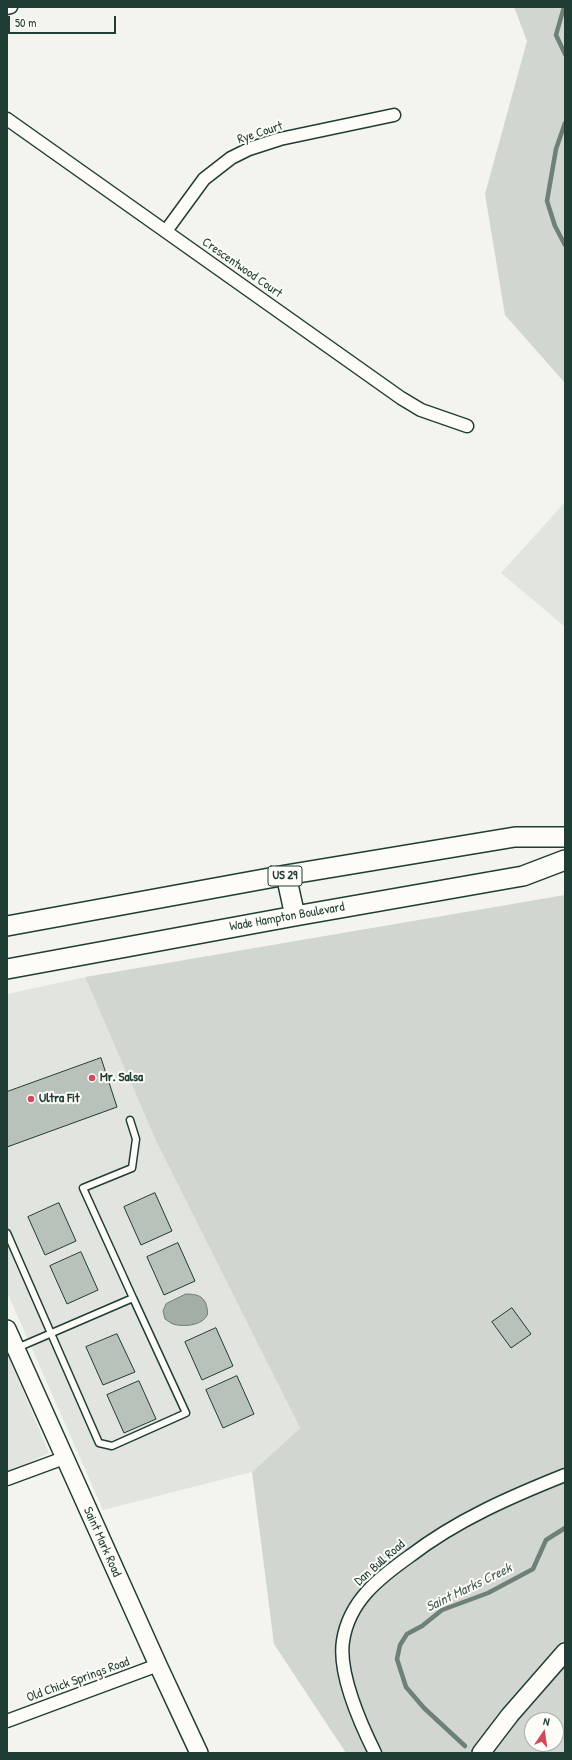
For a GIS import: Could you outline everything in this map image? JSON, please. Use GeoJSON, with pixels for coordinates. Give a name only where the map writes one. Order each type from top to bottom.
{"type":"FeatureCollection","features":[{"type":"Feature","properties":{"kind":"main road","name":"US 29"},"geometry":{"type":"LineString","coordinates":[[7,926],[286,875],[515,837],[565,837]]}},
{"type":"Feature","properties":{"kind":"main road","name":"Wade Hampton Boulevard"},"geometry":{"type":"LineString","coordinates":[[7,969],[524,876],[565,860]]}},
{"type":"Feature","properties":{"kind":"main road"},"geometry":{"type":"LineString","coordinates":[[286,875],[295,916]]}},
{"type":"Feature","properties":{"kind":"street"},"geometry":{"type":"LineString","coordinates":[[7,8],[11,7]]}},
{"type":"Feature","properties":{"kind":"street","name":"Rye Court"},"geometry":{"type":"LineString","coordinates":[[166,231],[204,179],[217,167],[231,158],[249,149],[280,139],[394,115]]}},
{"type":"Feature","properties":{"kind":"street","name":"Crescentwood Court"},"geometry":{"type":"LineString","coordinates":[[7,118],[401,398],[421,410],[467,426]]}},
{"type":"Feature","properties":{"kind":"street","name":"Saint Mark Road"},"geometry":{"type":"LineString","coordinates":[[7,1329],[64,1458],[199,1753]]}},
{"type":"Feature","properties":{"kind":"street"},"geometry":{"type":"LineString","coordinates":[[7,1479],[64,1458]]}},
{"type":"Feature","properties":{"kind":"street","name":"Dan Bull Road"},"geometry":{"type":"LineString","coordinates":[[376,1753],[368,1740],[343,1668],[343,1642],[349,1618],[357,1604],[370,1588],[389,1571],[432,1539],[466,1519],[516,1494],[565,1475]]}},
{"type":"Feature","properties":{"kind":"street"},"geometry":{"type":"LineString","coordinates":[[481,1753],[510,1715],[565,1652]]}},
{"type":"Feature","properties":{"kind":"street","name":"Old Chick Springs Road"},"geometry":{"type":"LineString","coordinates":[[7,1722],[158,1665]]}},
{"type":"Feature","properties":{"kind":"lane"},"geometry":{"type":"LineString","coordinates":[[7,1233],[99,1443],[112,1446],[186,1413],[83,1188],[132,1168],[136,1139],[130,1120]]}},
{"type":"Feature","properties":{"kind":"lane"},"geometry":{"type":"LineString","coordinates":[[15,1348],[133,1298]]}},
{"type":"Feature","properties":{"kind":"shaded area"},"geometry":{"type":"Polygon","coordinates":[[[514,7],[565,7],[565,383],[505,315],[485,194],[527,41],[514,7]]]}},
{"type":"Feature","properties":{"kind":"shaded area"},"geometry":{"type":"Polygon","coordinates":[[[565,502],[565,627],[501,573],[565,502]]]}},
{"type":"Feature","properties":{"kind":"shaded area"},"geometry":{"type":"Polygon","coordinates":[[[565,895],[565,1753],[346,1753],[274,1644],[252,1472],[300,1428],[156,1141],[85,977],[565,895]]]}},
{"type":"Feature","properties":{"kind":"shaded area"},"geometry":{"type":"Polygon","coordinates":[[[85,977],[156,1141],[300,1428],[252,1472],[103,1510],[7,1292],[7,994],[85,977]]]}},
{"type":"Feature","properties":{"kind":"shaded area"},"geometry":{"type":"Polygon","coordinates":[[[186,1294],[194,1294],[202,1298],[208,1310],[207,1315],[203,1320],[195,1324],[172,1324],[165,1319],[163,1311],[166,1304],[186,1294]]]}},
{"type":"Feature","properties":{"kind":"shaded area"},"geometry":{"type":"Polygon","coordinates":[[[7,1352],[49,1453],[7,1473],[7,1352]]]}},
{"type":"Feature","properties":{"kind":"building"},"geometry":{"type":"Polygon","coordinates":[[[101,1058],[117,1107],[7,1147],[7,1092],[101,1058]]]}},
{"type":"Feature","properties":{"kind":"building"},"geometry":{"type":"Polygon","coordinates":[[[155,1193],[172,1231],[141,1245],[124,1207],[155,1193]]]}},
{"type":"Feature","properties":{"kind":"building"},"geometry":{"type":"Polygon","coordinates":[[[59,1203],[76,1241],[45,1255],[28,1217],[59,1203]]]}},
{"type":"Feature","properties":{"kind":"building"},"geometry":{"type":"Polygon","coordinates":[[[178,1243],[195,1281],[164,1295],[147,1257],[178,1243]]]}},
{"type":"Feature","properties":{"kind":"building"},"geometry":{"type":"Polygon","coordinates":[[[81,1252],[98,1290],[67,1304],[50,1266],[81,1252]]]}},
{"type":"Feature","properties":{"kind":"building"},"geometry":{"type":"Polygon","coordinates":[[[512,1308],[531,1334],[511,1348],[492,1322],[512,1308]]]}},
{"type":"Feature","properties":{"kind":"building"},"geometry":{"type":"Polygon","coordinates":[[[216,1328],[233,1366],[202,1380],[185,1342],[216,1328]]]}},
{"type":"Feature","properties":{"kind":"building"},"geometry":{"type":"Polygon","coordinates":[[[117,1334],[135,1372],[103,1385],[86,1347],[117,1334]]]}},
{"type":"Feature","properties":{"kind":"building"},"geometry":{"type":"Polygon","coordinates":[[[237,1376],[254,1414],[223,1428],[206,1390],[237,1376]]]}},
{"type":"Feature","properties":{"kind":"building"},"geometry":{"type":"Polygon","coordinates":[[[139,1381],[156,1419],[124,1433],[107,1395],[139,1381]]]}},
{"type":"Feature","properties":{"kind":"waterway","name":"Saint Marks Creek"},"geometry":{"type":"LineString","coordinates":[[564,7],[556,35],[565,54]]}},
{"type":"Feature","properties":{"kind":"waterway","name":"Saint Marks Creek"},"geometry":{"type":"LineString","coordinates":[[565,123],[556,149],[547,201],[555,226],[565,245]]}},
{"type":"Feature","properties":{"kind":"waterway","name":"Saint Marks Creek"},"geometry":{"type":"LineString","coordinates":[[465,1746],[424,1708],[406,1687],[397,1659],[400,1645],[407,1634],[422,1626],[442,1610],[488,1593],[533,1569],[546,1540],[565,1528]]}},
{"type":"Feature","properties":{"kind":"place","name":"Mr. Salsa"},"geometry":{"type":"Point","coordinates":[92,1078]}},
{"type":"Feature","properties":{"kind":"place","name":"Ultra Fit"},"geometry":{"type":"Point","coordinates":[31,1099]}}]}
